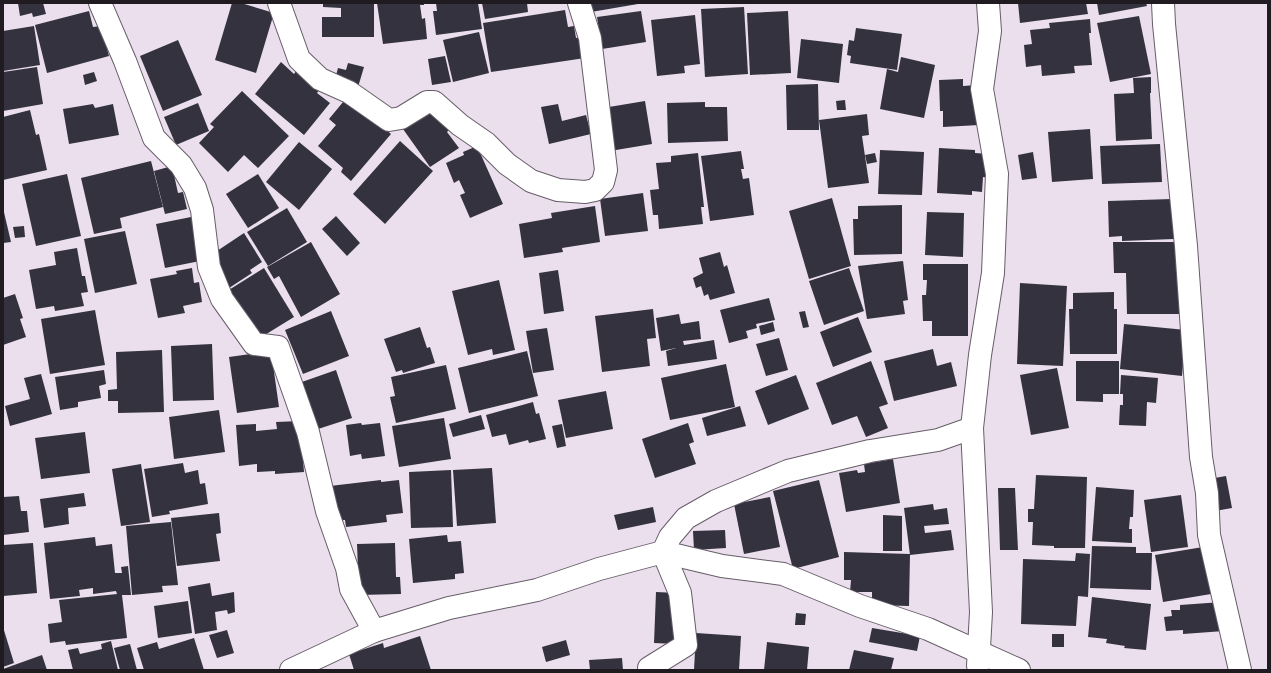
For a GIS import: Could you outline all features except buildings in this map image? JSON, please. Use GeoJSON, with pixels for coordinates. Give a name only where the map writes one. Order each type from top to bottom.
{"type":"FeatureCollection","features":[{"type":"Feature","properties":{"kind":"street"},"geometry":{"type":"LineString","coordinates":[[100,3],[125,61],[154,138],[181,165],[195,188],[202,210],[210,267],[222,299],[254,344],[278,347],[308,432],[327,511],[351,588],[374,631]]}},
{"type":"Feature","properties":{"kind":"street"},"geometry":{"type":"LineString","coordinates":[[279,3],[299,59],[320,79],[349,92],[389,120],[401,118],[427,102],[434,102],[460,125],[486,143],[506,164],[531,181],[558,190],[585,192],[595,190],[603,182],[606,170],[590,38],[579,3]]}},
{"type":"Feature","properties":{"kind":"street"},"geometry":{"type":"LineString","coordinates":[[978,662],[981,612],[972,428],[980,355],[993,273],[997,174],[982,89],[990,31],[988,3]]}},
{"type":"Feature","properties":{"kind":"street"},"geometry":{"type":"LineString","coordinates":[[1163,3],[1186,246],[1201,457],[1207,493],[1209,535],[1240,670]]}},
{"type":"Feature","properties":{"kind":"street"},"geometry":{"type":"LineString","coordinates":[[649,670],[649,668],[686,645],[680,593],[663,552],[670,537],[686,518],[716,501],[788,471],[870,451],[938,440],[972,428]]}},
{"type":"Feature","properties":{"kind":"street"},"geometry":{"type":"LineString","coordinates":[[291,670],[374,631],[449,608],[537,590],[599,569],[663,552],[722,566],[783,574],[860,606],[928,629],[978,662],[1018,670]]}}]}
